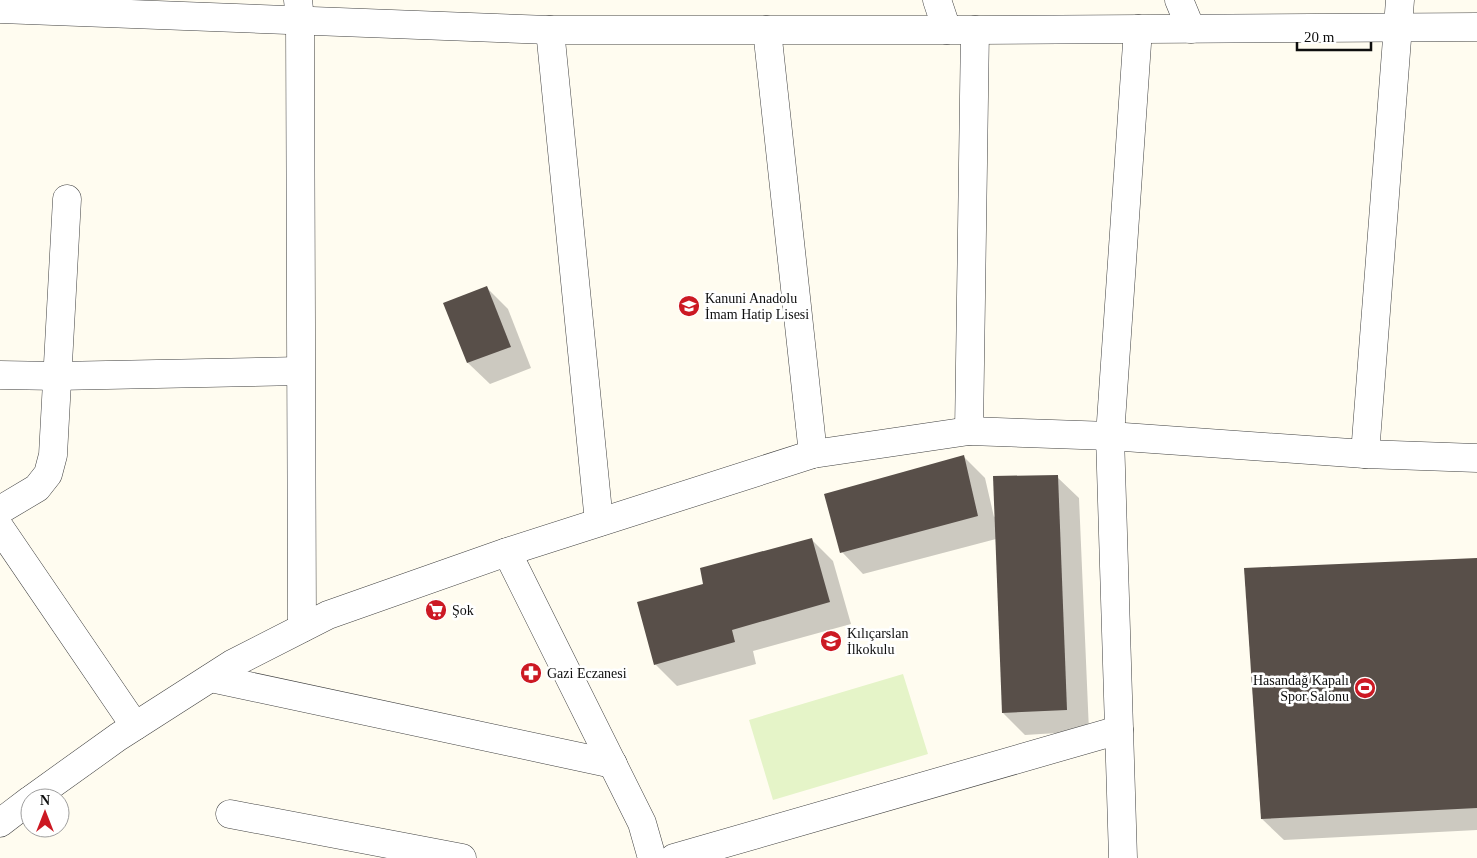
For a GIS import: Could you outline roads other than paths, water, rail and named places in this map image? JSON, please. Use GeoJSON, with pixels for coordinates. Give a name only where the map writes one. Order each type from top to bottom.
{"type":"FeatureCollection","features":[{"type":"Feature","properties":{"kind":"street"},"geometry":{"type":"LineString","coordinates":[[937,0],[948,30]]}},
{"type":"Feature","properties":{"kind":"street"},"geometry":{"type":"LineString","coordinates":[[1178,0],[1191,29]]}},
{"type":"Feature","properties":{"kind":"street"},"geometry":{"type":"LineString","coordinates":[[1365,454],[1400,0]]}},
{"type":"Feature","properties":{"kind":"street"},"geometry":{"type":"LineString","coordinates":[[0,9],[299,10],[550,30],[1477,27]]}},
{"type":"Feature","properties":{"kind":"street"},"geometry":{"type":"LineString","coordinates":[[299,10],[302,628]]}},
{"type":"Feature","properties":{"kind":"street"},"geometry":{"type":"LineString","coordinates":[[1123,858],[1110,436],[1138,29]]}},
{"type":"Feature","properties":{"kind":"street"},"geometry":{"type":"LineString","coordinates":[[550,30],[599,522]]}},
{"type":"Feature","properties":{"kind":"street"},"geometry":{"type":"LineString","coordinates":[[767,30],[813,454]]}},
{"type":"Feature","properties":{"kind":"street"},"geometry":{"type":"LineString","coordinates":[[969,431],[976,30]]}},
{"type":"Feature","properties":{"kind":"street"},"geometry":{"type":"LineString","coordinates":[[0,510],[37,488],[48,474],[53,455],[67,199]]}},
{"type":"Feature","properties":{"kind":"street"},"geometry":{"type":"LineString","coordinates":[[0,375],[57,376],[300,371]]}},
{"type":"Feature","properties":{"kind":"street"},"geometry":{"type":"LineString","coordinates":[[47,788],[135,726],[232,664],[328,615],[507,552],[813,454],[969,431],[1110,436],[1365,454],[1477,458]]}},
{"type":"Feature","properties":{"kind":"street"},"geometry":{"type":"LineString","coordinates":[[0,528],[135,726]]}},
{"type":"Feature","properties":{"kind":"street"},"geometry":{"type":"LineString","coordinates":[[507,552],[642,823],[652,858]]}},
{"type":"Feature","properties":{"kind":"street"},"geometry":{"type":"LineString","coordinates":[[211,678],[613,764]]}},
{"type":"Feature","properties":{"kind":"street"},"geometry":{"type":"LineString","coordinates":[[674,858],[1119,730]]}},
{"type":"Feature","properties":{"kind":"street"},"geometry":{"type":"LineString","coordinates":[[0,823],[20,808]]}},
{"type":"Feature","properties":{"kind":"street"},"geometry":{"type":"LineString","coordinates":[[230,814],[462,858]]}},
{"type":"Feature","properties":{"kind":"place","name":"Kanuni Anadolu İmam Hatip Lisesi"},"geometry":{"type":"Point","coordinates":[689,306]}},
{"type":"Feature","properties":{"kind":"place","name":"Şok"},"geometry":{"type":"Point","coordinates":[436,610]}},
{"type":"Feature","properties":{"kind":"place","name":"Kılıçarslan İlkokulu"},"geometry":{"type":"Point","coordinates":[831,641]}},
{"type":"Feature","properties":{"kind":"place","name":"Gazi Eczanesi"},"geometry":{"type":"Point","coordinates":[531,673]}},
{"type":"Feature","properties":{"kind":"place","name":"Hasandağ Kapalı Spor Salonu"},"geometry":{"type":"Point","coordinates":[1365,688]}}]}
